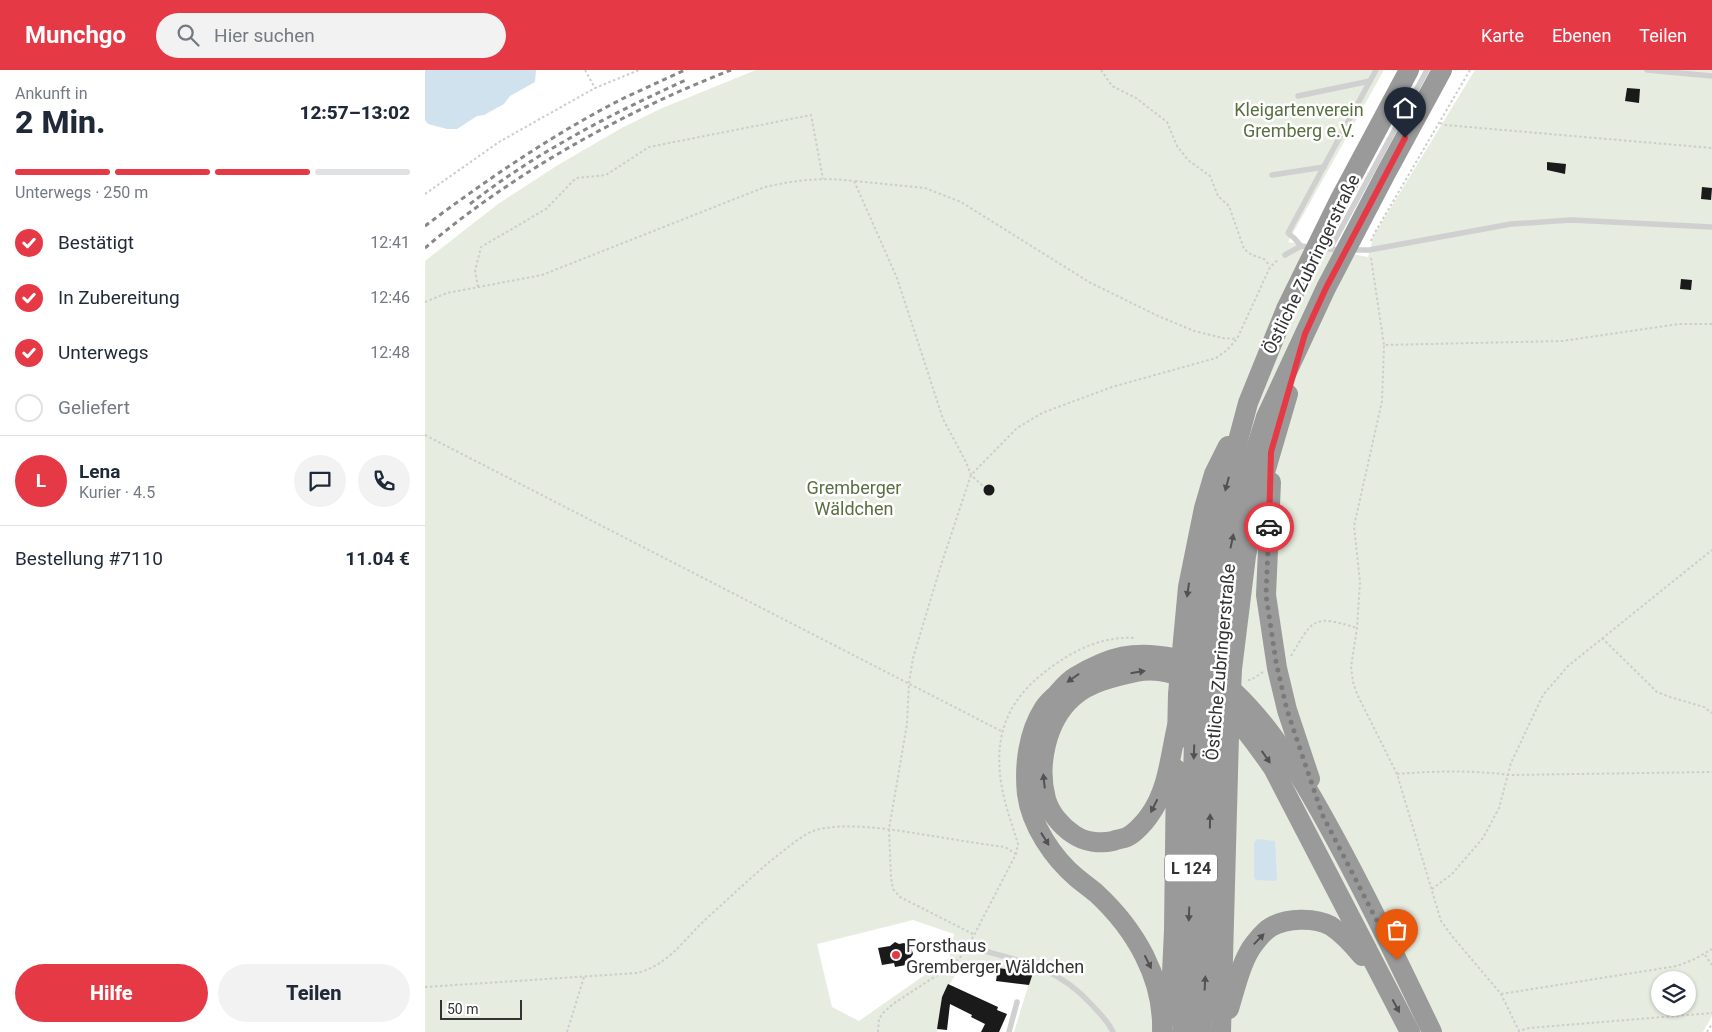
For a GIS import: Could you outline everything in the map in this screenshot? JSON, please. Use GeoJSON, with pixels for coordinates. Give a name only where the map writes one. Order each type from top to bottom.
{"type":"FeatureCollection","features":[{"type":"Feature","properties":{"kind":"highway","name":"Östliche Zubringerstraße"},"geometry":{"type":"LineString","coordinates":[[1182,1032],[1189,931],[1186,699],[1190,646],[1188,587],[1204,508],[1214,474],[1248,403],[1269,349],[1302,276],[1340,199],[1409,70]]}},
{"type":"Feature","properties":{"kind":"highway","name":"Östliche Zubringerstraße"},"geometry":{"type":"LineString","coordinates":[[1201,1032],[1208,935],[1213,718],[1225,664],[1229,554],[1243,490],[1266,417],[1326,288],[1386,172],[1442,70]]}},
{"type":"Feature","properties":{"kind":"highway"},"geometry":{"type":"LineString","coordinates":[[1221,1032],[1229,736],[1225,664],[1259,493],[1305,334]]}},
{"type":"Feature","properties":{"kind":"highway"},"geometry":{"type":"LineString","coordinates":[[1271,452],[1266,595],[1276,665],[1287,710],[1322,814]]}},
{"type":"Feature","properties":{"kind":"highway"},"geometry":{"type":"LineString","coordinates":[[1162,1032],[1158,993],[1151,967],[1139,944],[1123,921],[1055,855],[1035,823],[1027,798],[1025,773],[1029,742],[1044,708],[1070,680],[1096,664],[1139,653],[1187,660],[1207,669],[1223,681],[1253,711],[1281,746],[1322,814],[1432,1032]]}},
{"type":"Feature","properties":{"kind":"highway"},"geometry":{"type":"LineString","coordinates":[[1186,699],[1177,726],[1164,788],[1149,816],[1129,837],[1105,842],[1081,840],[1062,827],[1046,800],[1043,770],[1046,746],[1054,719],[1073,697],[1097,683],[1141,671],[1159,670],[1184,677],[1233,715],[1248,732],[1273,768],[1410,1032]]}},
{"type":"Feature","properties":{"kind":"highway"},"geometry":{"type":"LineString","coordinates":[[1168,1032],[1174,930],[1177,726]]}},
{"type":"Feature","properties":{"kind":"highway"},"geometry":{"type":"LineString","coordinates":[[1221,1032],[1240,974],[1253,945],[1271,927],[1293,920],[1312,920],[1329,925],[1349,942],[1382,981]]}},
{"type":"Feature","properties":{"kind":"highway"},"geometry":{"type":"LineString","coordinates":[[1409,984],[1446,1032]]}},
{"type":"Feature","properties":{"kind":"lane"},"geometry":{"type":"LineString","coordinates":[[1301,246],[1288,234],[1376,70]]}},
{"type":"Feature","properties":{"kind":"lane"},"geometry":{"type":"LineString","coordinates":[[1330,249],[1427,70]]}},
{"type":"Feature","properties":{"kind":"lane"},"geometry":{"type":"LineString","coordinates":[[1647,70],[1712,76]]}},
{"type":"Feature","properties":{"kind":"lane"},"geometry":{"type":"LineString","coordinates":[[1298,96],[1370,81]]}},
{"type":"Feature","properties":{"kind":"lane"},"geometry":{"type":"LineString","coordinates":[[1272,175],[1324,166]]}},
{"type":"Feature","properties":{"kind":"lane"},"geometry":{"type":"LineString","coordinates":[[1285,255],[1301,246],[1369,250],[1520,223],[1571,220],[1712,227]]}},
{"type":"Feature","properties":{"kind":"lane"},"geometry":{"type":"LineString","coordinates":[[970,947],[1035,965],[1061,977],[1083,994],[1109,1024],[1113,1032]]}},
{"type":"Feature","properties":{"kind":"lane"},"geometry":{"type":"LineString","coordinates":[[1009,1032],[1017,1002]]}},
{"type":"Feature","properties":{"kind":"path"},"geometry":{"type":"LineString","coordinates":[[585,70],[595,88]]}},
{"type":"Feature","properties":{"kind":"path"},"geometry":{"type":"LineString","coordinates":[[425,194],[499,142],[595,88],[639,70]]}},
{"type":"Feature","properties":{"kind":"path"},"geometry":{"type":"LineString","coordinates":[[1101,70],[1112,86],[1136,98],[1167,122],[1177,146],[1188,160],[1210,176],[1218,196],[1229,206],[1245,249],[1252,255],[1264,259],[1270,267]]}},
{"type":"Feature","properties":{"kind":"path"},"geometry":{"type":"LineString","coordinates":[[1470,70],[1373,234],[1369,250],[1384,345],[1382,401],[1354,526],[1360,582],[1357,628],[1351,667],[1353,682],[1357,694],[1397,774],[1441,921],[1451,936],[1501,994],[1519,1031],[1529,1028],[1712,1013]]}},
{"type":"Feature","properties":{"kind":"path"},"geometry":{"type":"LineString","coordinates":[[478,287],[475,271],[481,247],[546,210],[576,178],[606,175],[649,147],[811,115],[823,179]]}},
{"type":"Feature","properties":{"kind":"path"},"geometry":{"type":"LineString","coordinates":[[1440,123],[1445,125],[1712,148]]}},
{"type":"Feature","properties":{"kind":"path"},"geometry":{"type":"LineString","coordinates":[[425,302],[447,293],[542,274],[765,188],[804,180],[837,178],[925,188],[961,202],[1089,282],[1139,307],[1194,331],[1223,338],[1237,338]]}},
{"type":"Feature","properties":{"kind":"path"},"geometry":{"type":"LineString","coordinates":[[854,181],[897,278],[943,419],[971,475],[984,488]]}},
{"type":"Feature","properties":{"kind":"path"},"geometry":{"type":"LineString","coordinates":[[973,934],[900,897],[893,889],[889,829],[907,724],[909,683],[913,658],[930,598],[971,475],[1017,428],[1042,413],[1112,388],[1216,358],[1227,350],[1237,338],[1270,267],[1275,261],[1285,255]]}},
{"type":"Feature","properties":{"kind":"path"},"geometry":{"type":"LineString","coordinates":[[1384,345],[1562,341],[1679,324],[1712,324]]}},
{"type":"Feature","properties":{"kind":"path"},"geometry":{"type":"LineString","coordinates":[[425,435],[1003,732],[999,756],[1001,783],[1018,844],[1016,854],[973,934],[970,947],[954,964],[893,1004],[883,1013],[879,1019],[878,1032]]}},
{"type":"Feature","properties":{"kind":"path"},"geometry":{"type":"LineString","coordinates":[[1432,889],[1452,874],[1483,838],[1499,808],[1518,748],[1543,694],[1568,666],[1712,550]]}},
{"type":"Feature","properties":{"kind":"path"},"geometry":{"type":"LineString","coordinates":[[1602,638],[1657,692],[1670,698],[1704,707],[1712,713]]}},
{"type":"Feature","properties":{"kind":"path"},"geometry":{"type":"LineString","coordinates":[[1397,774],[1433,771],[1482,771],[1509,775],[1712,772]]}},
{"type":"Feature","properties":{"kind":"path"},"geometry":{"type":"LineString","coordinates":[[425,986],[584,977],[647,971],[673,954],[704,921],[761,868],[801,838],[815,830],[835,827],[889,829],[1005,848],[1016,854]]}},
{"type":"Feature","properties":{"kind":"path"},"geometry":{"type":"LineString","coordinates":[[1501,994],[1677,966],[1712,949]]}},
{"type":"Feature","properties":{"kind":"path"},"geometry":{"type":"LineString","coordinates":[[1705,954],[1712,965]]}},
{"type":"Feature","properties":{"kind":"path"},"geometry":{"type":"LineString","coordinates":[[567,1032],[584,977]]}},
{"type":"Feature","properties":{"kind":"path"},"geometry":{"type":"LineString","coordinates":[[1707,1032],[1712,1024]]}},
{"type":"Feature","properties":{"kind":"green space","name":"Gremberger Wäldchen"},"geometry":{"type":"Polygon","coordinates":[[[756,70],[1384,70],[1288,242],[1368,257],[1374,235],[1475,70],[1712,70],[1712,1016],[1703,1032],[1014,1032],[1032,974],[973,964],[963,966],[962,964],[942,997],[937,1032],[425,1032],[425,261],[498,204],[558,165],[620,129],[660,109],[756,70]],[[913,920],[817,944],[832,1007],[859,1021],[949,958],[954,934],[913,920]]]}},
{"type":"Feature","properties":{"kind":"water"},"geometry":{"type":"Polygon","coordinates":[[[425,70],[536,70],[535,82],[510,96],[504,104],[484,115],[477,116],[457,129],[447,129],[428,124],[425,120],[425,70]]]}},
{"type":"Feature","properties":{"kind":"water"},"geometry":{"type":"Polygon","coordinates":[[[1257,839],[1275,841],[1277,879],[1275,881],[1256,880],[1254,878],[1254,843],[1257,839]]]}},
{"type":"Feature","properties":{"kind":"building"},"geometry":{"type":"Polygon","coordinates":[[[1627,88],[1640,89],[1639,103],[1625,101],[1627,88]]]}},
{"type":"Feature","properties":{"kind":"building"},"geometry":{"type":"Polygon","coordinates":[[[1547,162],[1566,164],[1565,174],[1547,170],[1547,162]]]}},
{"type":"Feature","properties":{"kind":"building"},"geometry":{"type":"Polygon","coordinates":[[[1702,187],[1712,188],[1711,200],[1701,199],[1702,187]]]}},
{"type":"Feature","properties":{"kind":"building"},"geometry":{"type":"Polygon","coordinates":[[[1681,279],[1692,280],[1691,290],[1680,289],[1681,279]]]}},
{"type":"Feature","properties":{"kind":"building"},"geometry":{"type":"Polygon","coordinates":[[[989,484],[995,490],[989,496],[983,490],[989,484]]]}},
{"type":"Feature","properties":{"kind":"building","name":"Forsthaus Gremberger Wäldchen"},"geometry":{"type":"Polygon","coordinates":[[[895,942],[899,944],[904,943],[911,947],[913,954],[909,960],[905,961],[906,965],[895,967],[894,963],[882,965],[878,948],[890,946],[895,942]]]}},
{"type":"Feature","properties":{"kind":"building"},"geometry":{"type":"Polygon","coordinates":[[[998,968],[1033,973],[1029,985],[996,981],[998,968]]]}},
{"type":"Feature","properties":{"kind":"building"},"geometry":{"type":"Polygon","coordinates":[[[948,984],[998,1007],[997,1010],[1007,1014],[999,1032],[981,1032],[985,1024],[950,1004],[947,1030],[937,1029],[942,997],[948,984]]]}},
{"type":"Feature","properties":{"kind":"railway"},"geometry":{"type":"LineString","coordinates":[[425,226],[497,174],[574,125],[626,97],[685,70]]}},
{"type":"Feature","properties":{"kind":"railway"},"geometry":{"type":"LineString","coordinates":[[425,248],[494,195],[571,147],[651,105],[731,70]]}},
{"type":"Feature","properties":{"kind":"railway"},"geometry":{"type":"LineString","coordinates":[[470,204],[547,151],[602,121],[686,80]]}},
{"type":"Feature","properties":{"kind":"way so far"},"geometry":{"type":"LineString","coordinates":[[1269,527],[1266,595],[1276,662],[1287,710],[1322,814],[1397,960]]}},
{"type":"Feature","properties":{"kind":"place","name":"Forsthaus Gremberger Wäldchen"},"geometry":{"type":"Point","coordinates":[896,955]}},
{"type":"Feature","properties":{"kind":"route"},"geometry":{"type":"LineString","coordinates":[[1269,527],[1271,452],[1305,334],[1326,288],[1405,138]]}},
{"type":"Feature","properties":{"kind":"park label","name":"Kleigartenverein Gremberg e.V."},"geometry":{"type":"Point","coordinates":[1299,119]}}]}
